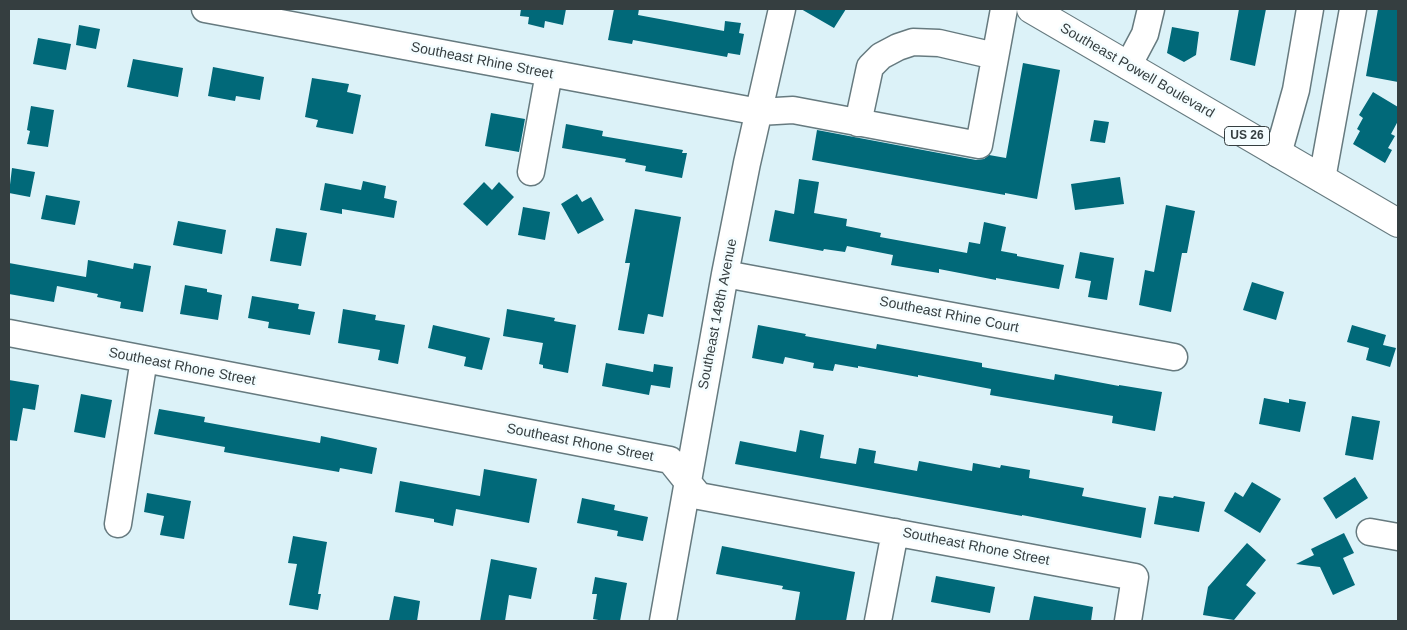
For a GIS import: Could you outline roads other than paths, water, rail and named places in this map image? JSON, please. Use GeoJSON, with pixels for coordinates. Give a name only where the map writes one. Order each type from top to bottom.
{"type":"FeatureCollection","features":[{"type":"Feature","properties":{"kind":"main road","name":"Southeast Powell Boulevard"},"geometry":{"type":"LineString","coordinates":[[1031,9],[1398,223]]}},
{"type":"Feature","properties":{"kind":"street","name":"Southeast Rhine Street"},"geometry":{"type":"LineString","coordinates":[[205,9],[758,112],[793,110],[979,145],[995,56]]}},
{"type":"Feature","properties":{"kind":"street","name":"Southeast 148th Avenue"},"geometry":{"type":"LineString","coordinates":[[663,621],[725,274],[758,112],[782,9]]}},
{"type":"Feature","properties":{"kind":"street"},"geometry":{"type":"LineString","coordinates":[[858,122],[870,67],[881,56],[913,42],[939,43],[995,56],[1004,9]]}},
{"type":"Feature","properties":{"kind":"street"},"geometry":{"type":"LineString","coordinates":[[1128,66],[1145,34],[1150,9]]}},
{"type":"Feature","properties":{"kind":"street"},"geometry":{"type":"LineString","coordinates":[[1278,154],[1296,90],[1310,9]]}},
{"type":"Feature","properties":{"kind":"street"},"geometry":{"type":"LineString","coordinates":[[1322,179],[1353,9]]}},
{"type":"Feature","properties":{"kind":"street"},"geometry":{"type":"LineString","coordinates":[[531,172],[549,73]]}},
{"type":"Feature","properties":{"kind":"street","name":"Southeast Rhine Court"},"geometry":{"type":"LineString","coordinates":[[725,274],[1174,357]]}},
{"type":"Feature","properties":{"kind":"street","name":"Southeast Rhone Street"},"geometry":{"type":"LineString","coordinates":[[9,333],[670,460],[699,496],[1135,577],[1128,621]]}},
{"type":"Feature","properties":{"kind":"street"},"geometry":{"type":"LineString","coordinates":[[118,524],[144,359]]}},
{"type":"Feature","properties":{"kind":"street"},"geometry":{"type":"LineString","coordinates":[[878,621],[895,532]]}},
{"type":"Feature","properties":{"kind":"street"},"geometry":{"type":"LineString","coordinates":[[1370,532],[1398,537]]}}]}
